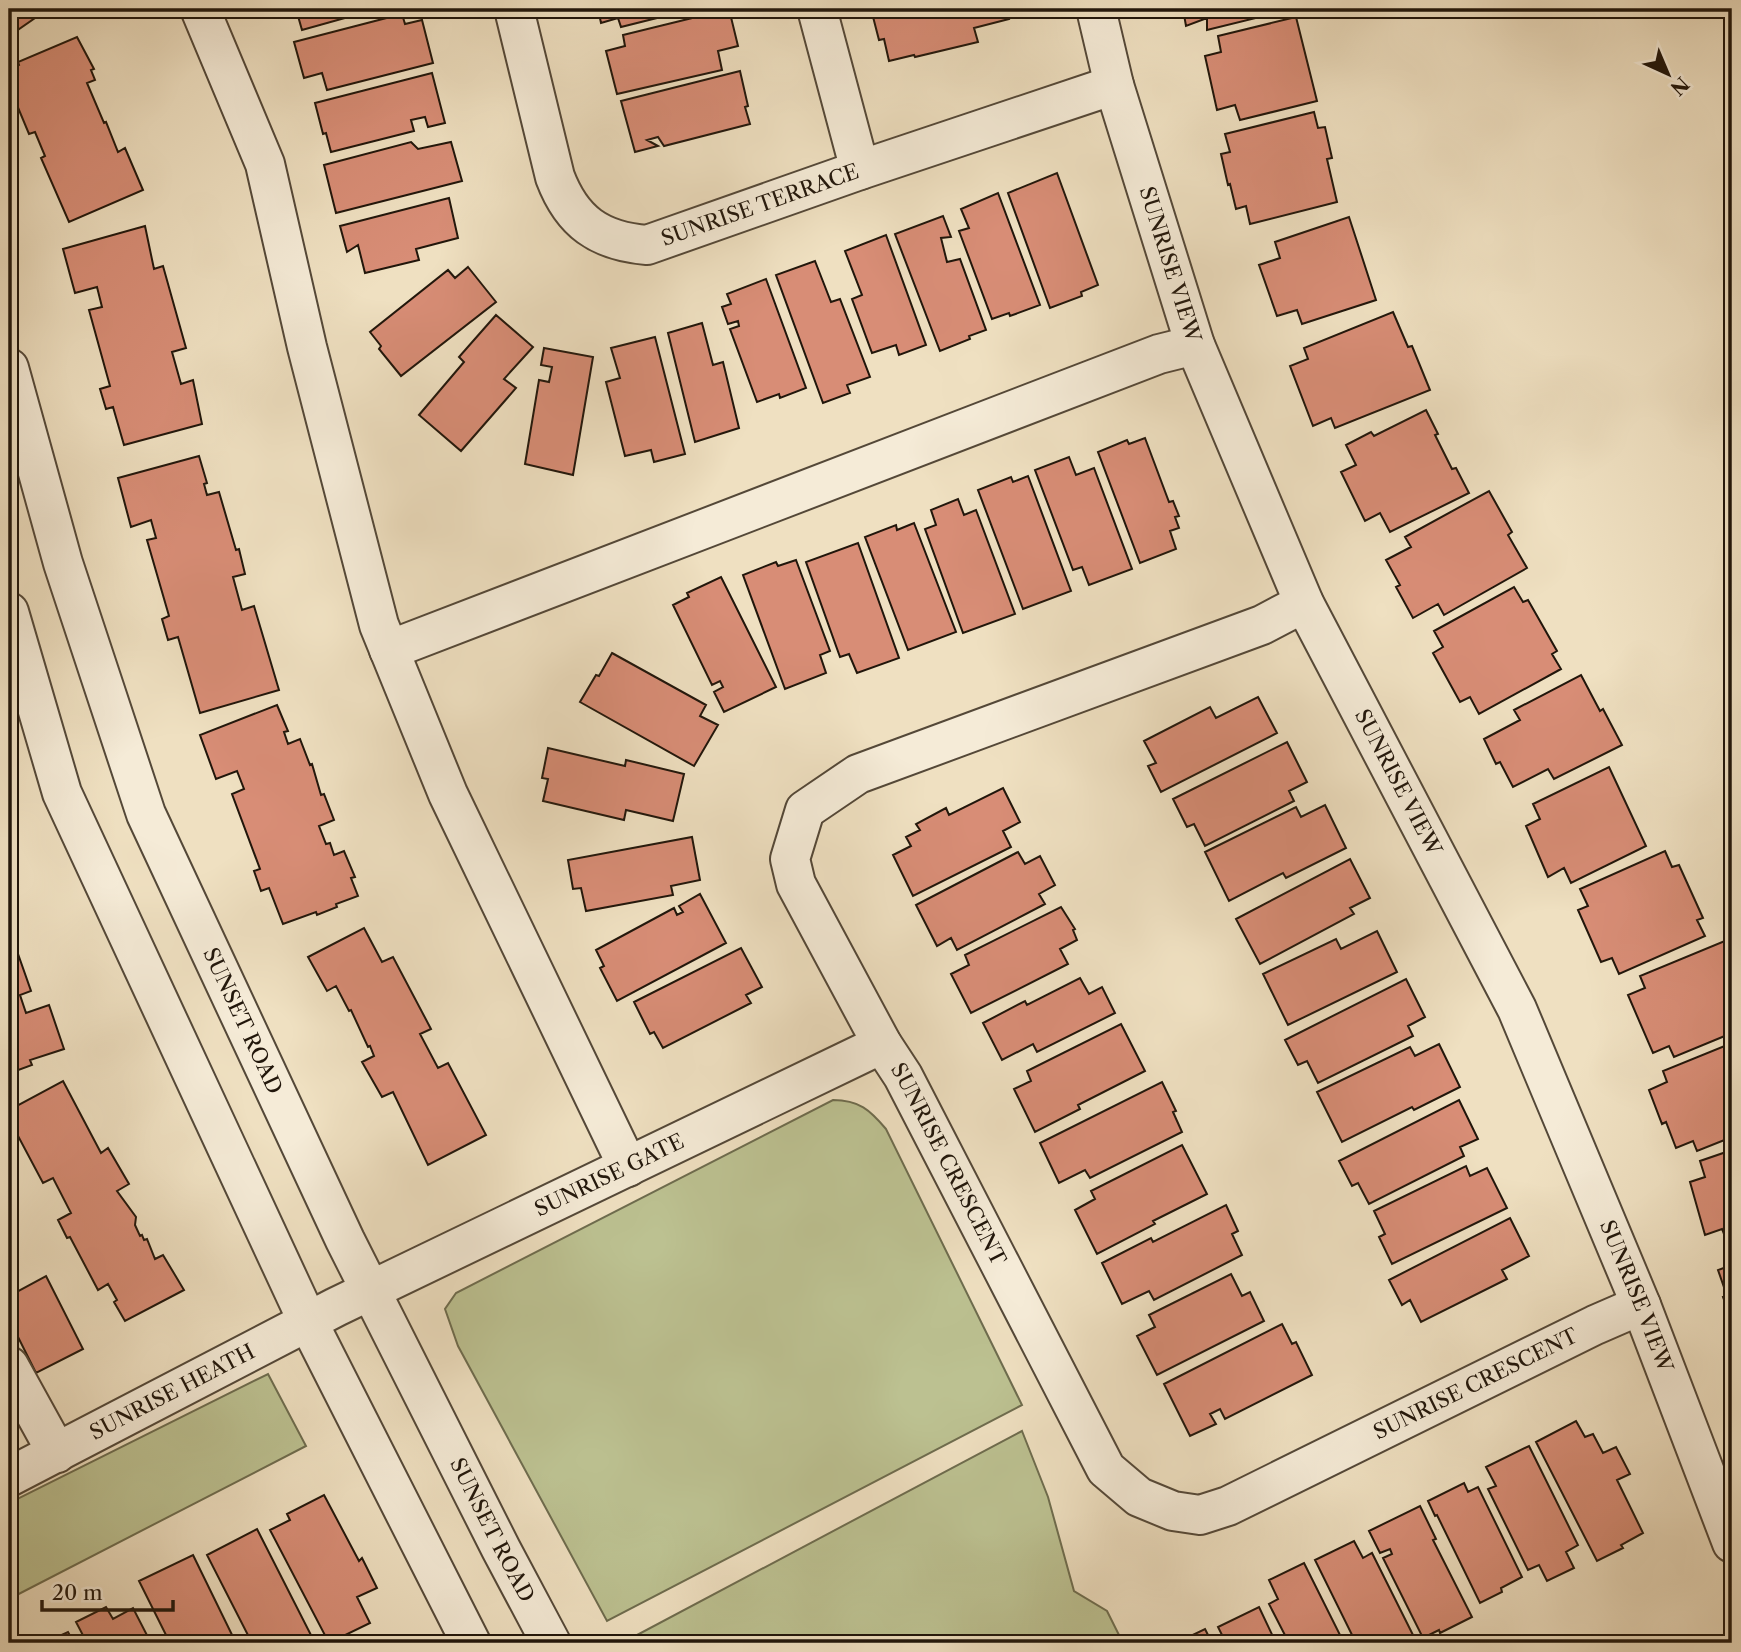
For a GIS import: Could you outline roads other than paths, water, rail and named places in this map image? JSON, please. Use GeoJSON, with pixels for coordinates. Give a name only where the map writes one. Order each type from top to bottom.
{"type":"FeatureCollection","features":[{"type":"Feature","properties":{"kind":"street"},"geometry":{"type":"LineString","coordinates":[[200,9],[265,164],[307,347],[379,625],[448,794],[628,1167]]}},
{"type":"Feature","properties":{"kind":"street","name":"SUNRISE TERRACE"},"geometry":{"type":"LineString","coordinates":[[514,9],[562,196],[574,213],[589,227],[607,237],[627,243],[647,245],[1114,85]]}},
{"type":"Feature","properties":{"kind":"street"},"geometry":{"type":"LineString","coordinates":[[817,9],[860,170]]}},
{"type":"Feature","properties":{"kind":"street","name":"SUNRISE VIEW"},"geometry":{"type":"LineString","coordinates":[[1096,9],[1114,85],[1195,345],[1304,603],[1517,1009],[1641,1305],[1732,1543]]}},
{"type":"Feature","properties":{"kind":"street"},"geometry":{"type":"LineString","coordinates":[[389,650],[1158,354],[1195,345]]}},
{"type":"Feature","properties":{"kind":"street","name":"SUNSET ROAD"},"geometry":{"type":"LineString","coordinates":[[9,368],[63,564],[146,814],[325,1199],[551,1643]]}},
{"type":"Feature","properties":{"kind":"street","name":"SUNRISE CRESCENT"},"geometry":{"type":"LineString","coordinates":[[1304,603],[1262,625],[858,774],[805,810],[790,859],[796,884],[903,1076],[1106,1469],[1139,1497],[1173,1511],[1200,1515],[1228,1506],[1641,1305]]}},
{"type":"Feature","properties":{"kind":"street"},"geometry":{"type":"LineString","coordinates":[[9,612],[62,793],[322,1314],[471,1643]]}},
{"type":"Feature","properties":{"kind":"street","name":"SUNRISE GATE"},"geometry":{"type":"LineString","coordinates":[[322,1314],[883,1044]]}},
{"type":"Feature","properties":{"kind":"street","name":"SUNRISE HEATH"},"geometry":{"type":"LineString","coordinates":[[9,1477],[322,1314]]}},
{"type":"Feature","properties":{"kind":"street"},"geometry":{"type":"LineString","coordinates":[[9,1366],[57,1453]]}}]}
